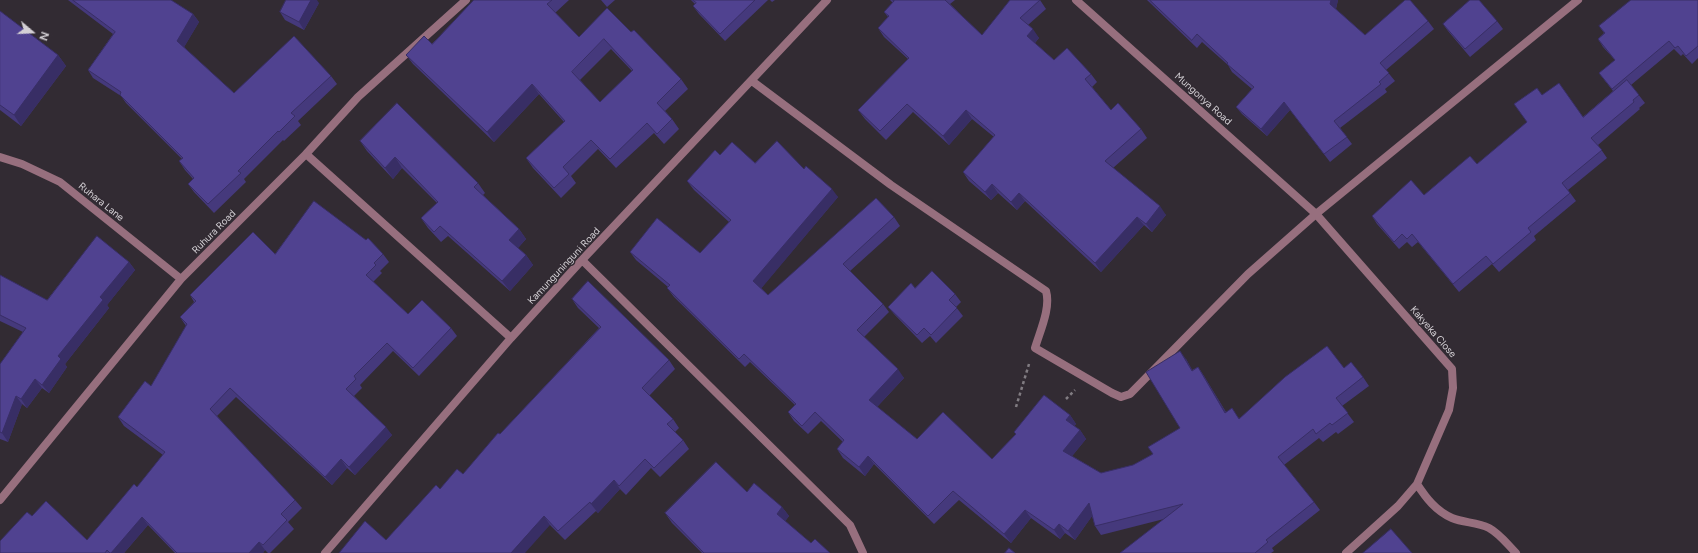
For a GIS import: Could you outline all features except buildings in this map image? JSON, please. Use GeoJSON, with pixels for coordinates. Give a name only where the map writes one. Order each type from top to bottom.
{"type":"FeatureCollection","features":[{"type":"Feature","properties":{"kind":"street","name":"Ruhura Road"},"geometry":{"type":"LineString","coordinates":[[0,500],[181,279],[306,154],[358,97],[466,0]]}},
{"type":"Feature","properties":{"kind":"street","name":"Kamunguninguni Road"},"geometry":{"type":"LineString","coordinates":[[324,553],[511,338],[582,260],[828,0]]}},
{"type":"Feature","properties":{"kind":"street","name":"Mungonya Road"},"geometry":{"type":"LineString","coordinates":[[1076,0],[1316,214]]}},
{"type":"Feature","properties":{"kind":"street"},"geometry":{"type":"LineString","coordinates":[[752,81],[891,185],[1046,291],[1048,297],[1046,311],[1035,348],[1112,394],[1121,397],[1130,394],[1248,274],[1316,214],[1578,0]]}},
{"type":"Feature","properties":{"kind":"street"},"geometry":{"type":"LineString","coordinates":[[306,154],[511,338]]}},
{"type":"Feature","properties":{"kind":"street","name":"Ruhara Lane"},"geometry":{"type":"LineString","coordinates":[[0,157],[22,164],[60,182],[181,279]]}},
{"type":"Feature","properties":{"kind":"street","name":"Kakyeka Close"},"geometry":{"type":"LineString","coordinates":[[1316,214],[1452,368],[1453,388],[1448,410],[1417,484],[1398,506],[1346,553]]}},
{"type":"Feature","properties":{"kind":"street"},"geometry":{"type":"LineString","coordinates":[[582,260],[850,525],[863,553]]}},
{"type":"Feature","properties":{"kind":"street"},"geometry":{"type":"LineString","coordinates":[[1417,484],[1435,507],[1453,518],[1489,528],[1502,536],[1516,553]]}},
{"type":"Feature","properties":{"kind":"path"},"geometry":{"type":"LineString","coordinates":[[1016,406],[1035,348]]}}]}
